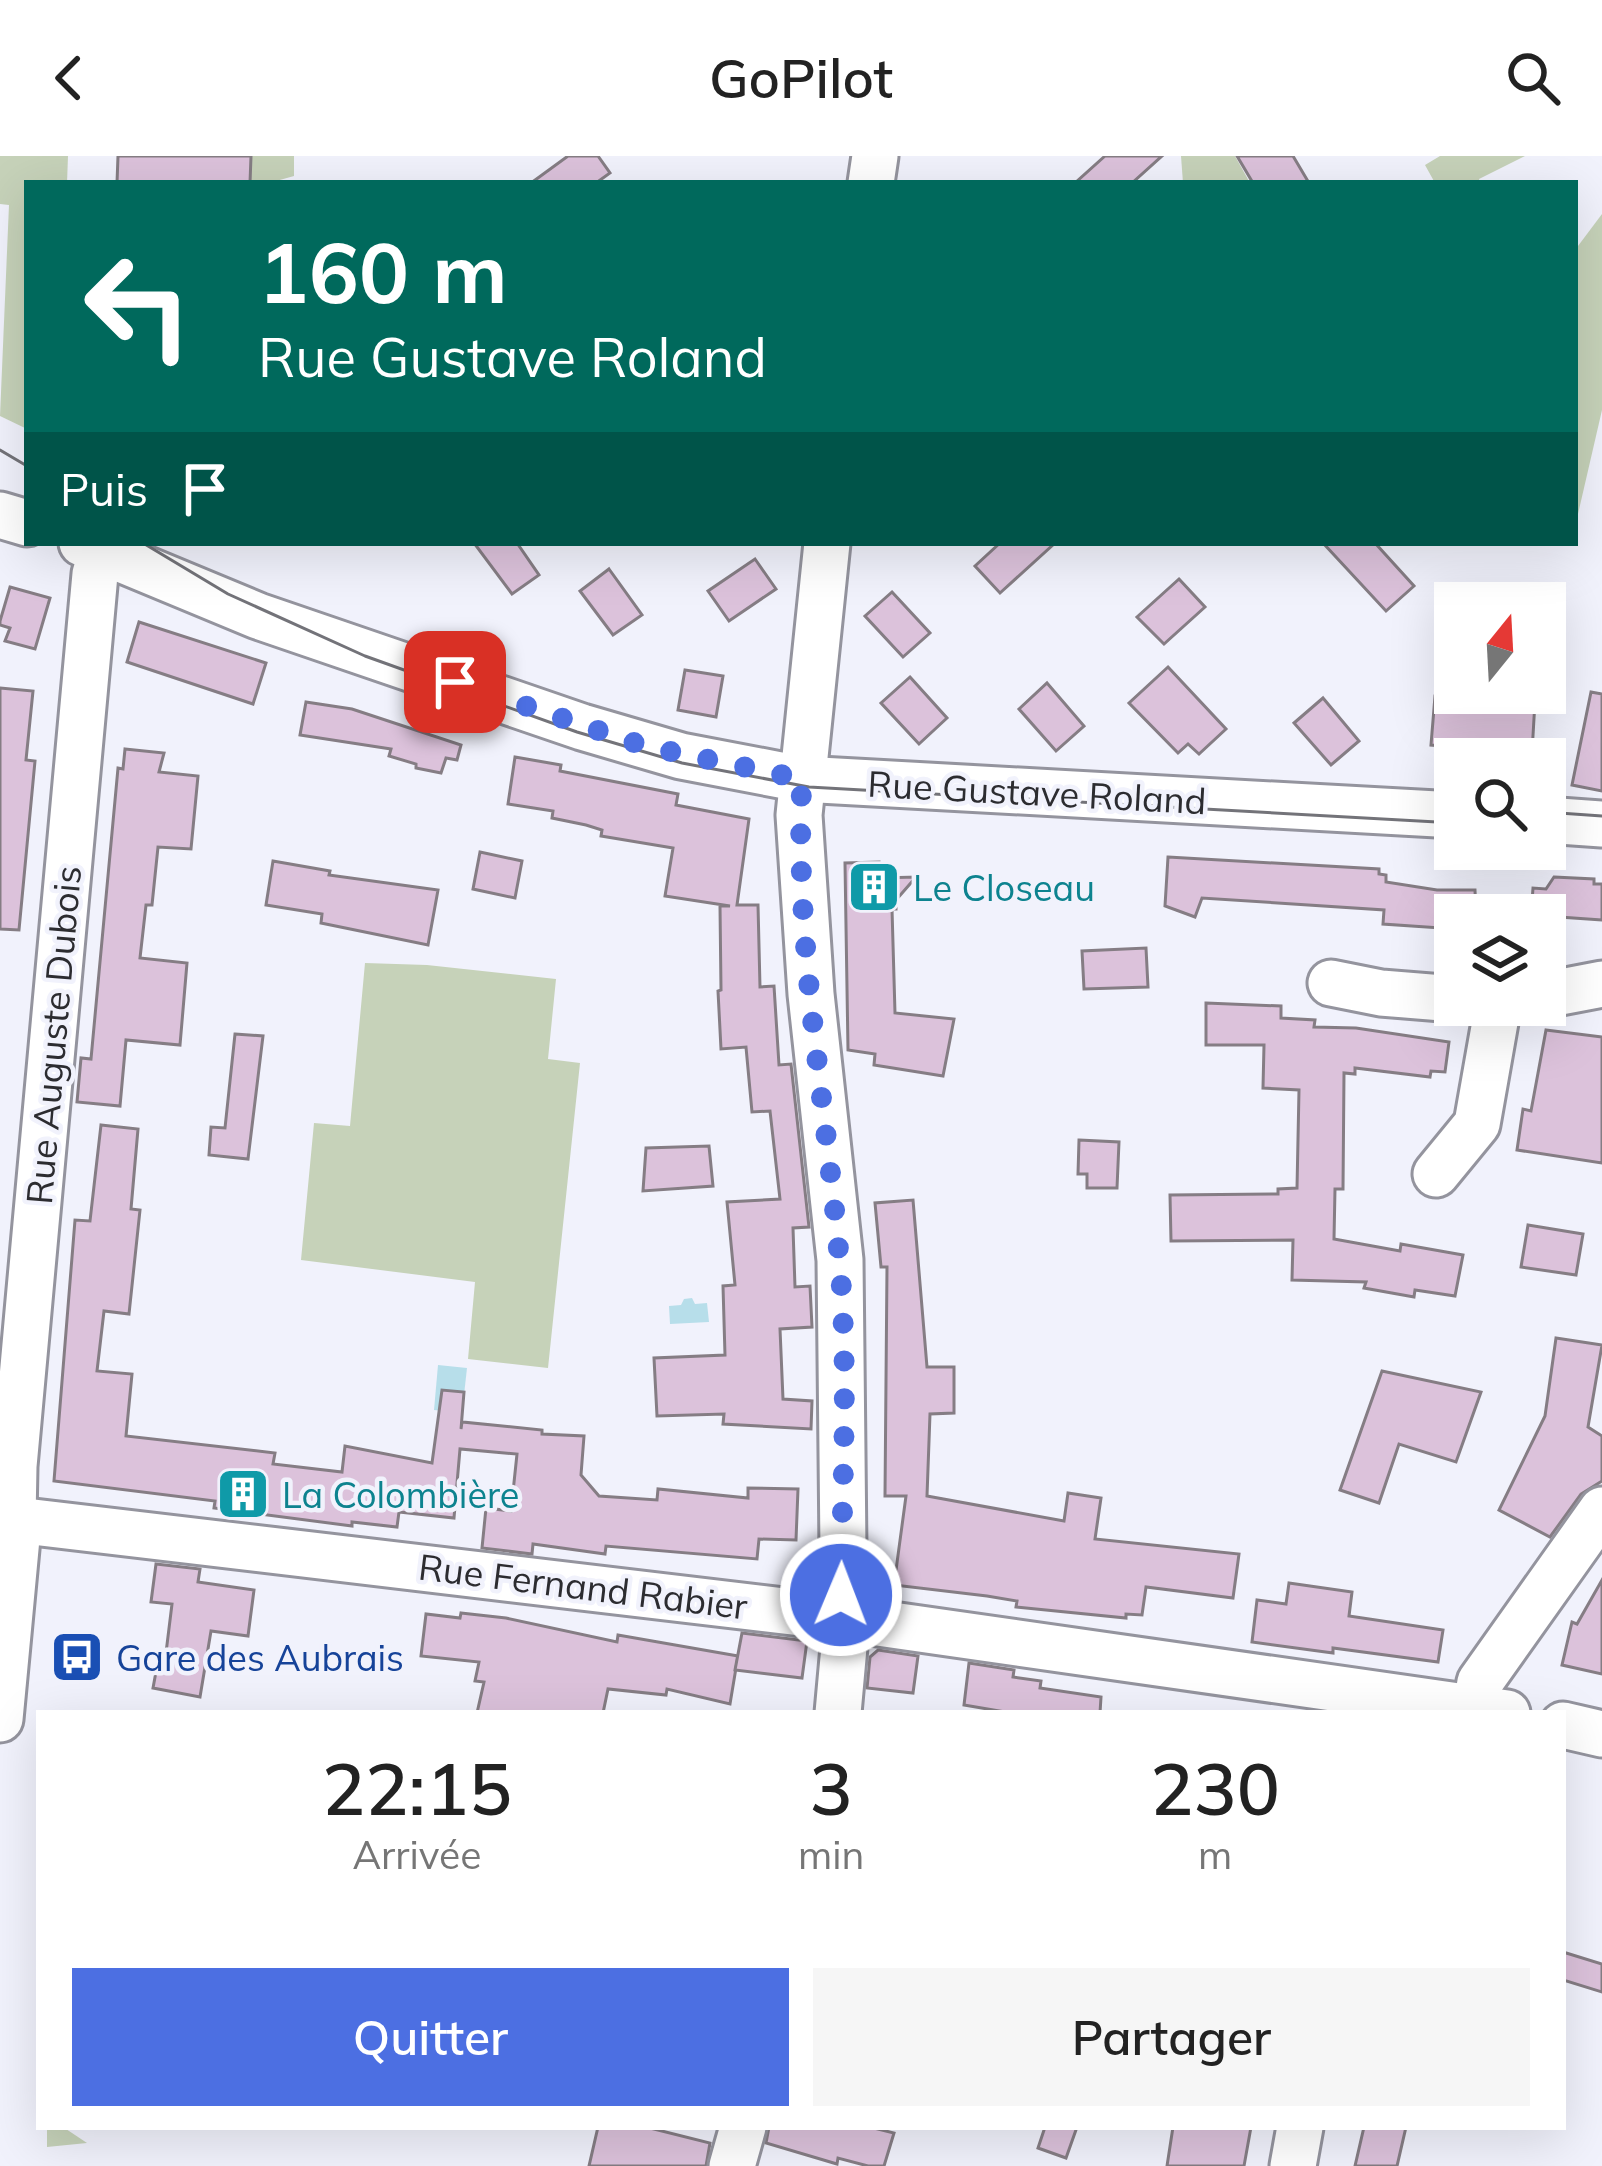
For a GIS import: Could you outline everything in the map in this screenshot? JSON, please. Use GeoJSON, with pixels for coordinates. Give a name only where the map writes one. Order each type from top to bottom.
{"type":"FeatureCollection","features":[{"type":"Feature","properties":{"kind":"street"},"geometry":{"type":"LineString","coordinates":[[827,546],[800,815],[811,994],[840,1260],[843,1618],[838,1710]]}},
{"type":"Feature","properties":{"kind":"street","name":"Rue Gustave Roland"},"geometry":{"type":"LineString","coordinates":[[92,547],[258,616],[582,728],[701,761],[802,779],[1434,814]]}},
{"type":"Feature","properties":{"kind":"street","name":"Rue Auguste Dubois"},"geometry":{"type":"LineString","coordinates":[[0,1719],[16,1538],[6,1518],[95,574],[92,547]]}},
{"type":"Feature","properties":{"kind":"street"},"geometry":{"type":"LineString","coordinates":[[1566,821],[1602,824]]}},
{"type":"Feature","properties":{"kind":"street"},"geometry":{"type":"LineString","coordinates":[[1331,983],[1434,997]]}},
{"type":"Feature","properties":{"kind":"street"},"geometry":{"type":"LineString","coordinates":[[1566,991],[1602,984]]}},
{"type":"Feature","properties":{"kind":"street"},"geometry":{"type":"LineString","coordinates":[[1436,1174],[1477,1124],[1494,1026]]}},
{"type":"Feature","properties":{"kind":"street"},"geometry":{"type":"LineString","coordinates":[[1471,1709],[1480,1682],[1602,1510]]}},
{"type":"Feature","properties":{"kind":"street","name":"Rue Fernand Rabier"},"geometry":{"type":"LineString","coordinates":[[6,1518],[843,1618],[1471,1709]]}},
{"type":"Feature","properties":{"kind":"street"},"geometry":{"type":"LineString","coordinates":[[1566,1726],[1602,1734]]}},
{"type":"Feature","properties":{"kind":"street"},"geometry":{"type":"LineString","coordinates":[[732,2166],[742,2130]]}},
{"type":"Feature","properties":{"kind":"street"},"geometry":{"type":"LineString","coordinates":[[1293,2166],[1299,2130]]}},
{"type":"Feature","properties":{"kind":"green space"},"geometry":{"type":"Polygon","coordinates":[[[0,156],[68,156],[67,180],[24,180],[24,428],[0,416],[9,205],[0,204],[0,156]]]}},
{"type":"Feature","properties":{"kind":"green space"},"geometry":{"type":"Polygon","coordinates":[[[251,156],[294,156],[294,176],[250,180],[251,156]]]}},
{"type":"Feature","properties":{"kind":"green space"},"geometry":{"type":"Polygon","coordinates":[[[1181,156],[1235,156],[1248,180],[1183,180],[1181,156]]]}},
{"type":"Feature","properties":{"kind":"green space"},"geometry":{"type":"Polygon","coordinates":[[[1440,156],[1525,156],[1479,180],[1433,180],[1425,165],[1440,156]]]}},
{"type":"Feature","properties":{"kind":"green space"},"geometry":{"type":"Polygon","coordinates":[[[1602,214],[1602,410],[1578,514],[1578,356],[1578,246],[1602,214]]]}},
{"type":"Feature","properties":{"kind":"green space"},"geometry":{"type":"Polygon","coordinates":[[[365,963],[556,979],[548,1059],[580,1063],[548,1368],[468,1359],[475,1282],[301,1260],[314,1123],[350,1126],[365,963]]]}},
{"type":"Feature","properties":{"kind":"green space"},"geometry":{"type":"Polygon","coordinates":[[[47,2130],[68,2130],[87,2143],[47,2147],[47,2130]]]}},
{"type":"Feature","properties":{"kind":"water"},"geometry":{"type":"Polygon","coordinates":[[[692,1298],[695,1304],[707,1303],[709,1322],[670,1324],[669,1306],[692,1298]]]}},
{"type":"Feature","properties":{"kind":"water"},"geometry":{"type":"Polygon","coordinates":[[[438,1365],[467,1368],[462,1413],[434,1410],[438,1365]]]}},
{"type":"Feature","properties":{"kind":"building"},"geometry":{"type":"Polygon","coordinates":[[[118,156],[251,156],[250,180],[117,180],[118,156]]]}},
{"type":"Feature","properties":{"kind":"building"},"geometry":{"type":"Polygon","coordinates":[[[568,156],[598,156],[610,173],[600,180],[535,180],[568,156]]]}},
{"type":"Feature","properties":{"kind":"building"},"geometry":{"type":"Polygon","coordinates":[[[1105,156],[1162,156],[1135,180],[1078,180],[1105,156]]]}},
{"type":"Feature","properties":{"kind":"building"},"geometry":{"type":"Polygon","coordinates":[[[1237,156],[1293,156],[1307,180],[1251,180],[1237,156]]]}},
{"type":"Feature","properties":{"kind":"building"},"geometry":{"type":"Polygon","coordinates":[[[476,546],[519,546],[539,575],[512,594],[476,546]]]}},
{"type":"Feature","properties":{"kind":"building"},"geometry":{"type":"Polygon","coordinates":[[[997,546],[1052,546],[1000,593],[975,566],[997,546]]]}},
{"type":"Feature","properties":{"kind":"building"},"geometry":{"type":"Polygon","coordinates":[[[1326,546],[1378,546],[1414,586],[1386,611],[1326,546]]]}},
{"type":"Feature","properties":{"kind":"building"},"geometry":{"type":"Polygon","coordinates":[[[755,559],[776,589],[729,621],[708,591],[755,559]]]}},
{"type":"Feature","properties":{"kind":"building"},"geometry":{"type":"Polygon","coordinates":[[[609,569],[642,615],[613,635],[580,591],[609,569]]]}},
{"type":"Feature","properties":{"kind":"building"},"geometry":{"type":"Polygon","coordinates":[[[1179,579],[1205,607],[1164,644],[1137,617],[1179,579]]]}},
{"type":"Feature","properties":{"kind":"building"},"geometry":{"type":"Polygon","coordinates":[[[10,587],[50,598],[35,649],[5,641],[10,628],[0,621],[10,587]]]}},
{"type":"Feature","properties":{"kind":"building"},"geometry":{"type":"Polygon","coordinates":[[[892,592],[930,633],[903,657],[865,616],[892,592]]]}},
{"type":"Feature","properties":{"kind":"building"},"geometry":{"type":"Polygon","coordinates":[[[139,622],[266,663],[253,704],[127,662],[139,622]]]}},
{"type":"Feature","properties":{"kind":"building"},"geometry":{"type":"Polygon","coordinates":[[[1168,667],[1226,729],[1199,754],[1188,744],[1178,753],[1129,703],[1168,667]]]}},
{"type":"Feature","properties":{"kind":"building"},"geometry":{"type":"Polygon","coordinates":[[[685,670],[723,676],[716,717],[678,710],[685,670]]]}},
{"type":"Feature","properties":{"kind":"building"},"geometry":{"type":"Polygon","coordinates":[[[910,677],[947,718],[919,744],[881,703],[910,677]]]}},
{"type":"Feature","properties":{"kind":"building"},"geometry":{"type":"Polygon","coordinates":[[[1047,683],[1084,726],[1056,751],[1019,709],[1047,683]]]}},
{"type":"Feature","properties":{"kind":"building"},"geometry":{"type":"Polygon","coordinates":[[[0,688],[33,691],[26,760],[35,761],[19,930],[0,929],[0,688]]]}},
{"type":"Feature","properties":{"kind":"building"},"geometry":{"type":"Polygon","coordinates":[[[1591,692],[1602,694],[1602,791],[1572,785],[1591,692]]]}},
{"type":"Feature","properties":{"kind":"building"},"geometry":{"type":"Polygon","coordinates":[[[1323,698],[1359,741],[1331,765],[1294,723],[1323,698]]]}},
{"type":"Feature","properties":{"kind":"building"},"geometry":{"type":"Polygon","coordinates":[[[306,702],[352,709],[461,745],[457,760],[446,758],[441,773],[389,756],[391,749],[300,735],[306,702]]]}},
{"type":"Feature","properties":{"kind":"building"},"geometry":{"type":"Polygon","coordinates":[[[1434,708],[1434,714],[1534,714],[1533,738],[1434,738],[1431,745],[1434,708]]]}},
{"type":"Feature","properties":{"kind":"building"},"geometry":{"type":"Polygon","coordinates":[[[125,749],[164,753],[159,772],[198,776],[191,849],[158,847],[140,958],[187,963],[180,1045],[126,1040],[120,1106],[77,1102],[81,1058],[91,1059],[118,768],[123,769],[125,749]]]}},
{"type":"Feature","properties":{"kind":"building"},"geometry":{"type":"Polygon","coordinates":[[[515,757],[561,765],[560,771],[678,794],[676,805],[749,819],[737,905],[758,905],[760,987],[774,986],[779,1065],[791,1064],[809,1227],[793,1228],[795,1287],[810,1286],[812,1327],[780,1329],[783,1399],[812,1401],[811,1429],[723,1424],[724,1414],[657,1416],[654,1358],[725,1355],[723,1286],[735,1285],[727,1202],[780,1199],[770,1111],[752,1112],[746,1047],[721,1049],[720,906],[730,906],[665,896],[673,848],[601,836],[602,830],[552,818],[553,811],[508,804],[515,757]]]}},
{"type":"Feature","properties":{"kind":"building"},"geometry":{"type":"Polygon","coordinates":[[[480,852],[522,861],[515,898],[473,889],[480,852]]]}},
{"type":"Feature","properties":{"kind":"building"},"geometry":{"type":"Polygon","coordinates":[[[1168,857],[1379,869],[1386,882],[1475,890],[1475,894],[1434,894],[1434,928],[1383,924],[1384,910],[1202,898],[1195,917],[1165,906],[1168,857]]]}},
{"type":"Feature","properties":{"kind":"building"},"geometry":{"type":"Polygon","coordinates":[[[273,861],[330,871],[329,875],[438,890],[428,945],[321,923],[322,914],[266,905],[273,861]]]}},
{"type":"Feature","properties":{"kind":"building"},"geometry":{"type":"Polygon","coordinates":[[[879,862],[879,878],[916,877],[892,909],[895,1013],[954,1019],[943,1076],[874,1065],[875,1054],[848,1050],[845,863],[879,862]]]}},
{"type":"Feature","properties":{"kind":"building"},"geometry":{"type":"Polygon","coordinates":[[[1554,877],[1594,879],[1594,884],[1602,884],[1602,920],[1566,917],[1566,894],[1533,894],[1533,888],[1546,889],[1554,877]]]}},
{"type":"Feature","properties":{"kind":"building"},"geometry":{"type":"Polygon","coordinates":[[[1146,948],[1148,987],[1084,989],[1082,951],[1146,948]]]}},
{"type":"Feature","properties":{"kind":"building"},"geometry":{"type":"Polygon","coordinates":[[[1206,1003],[1281,1006],[1281,1018],[1315,1020],[1314,1027],[1356,1028],[1449,1042],[1445,1072],[1431,1071],[1430,1077],[1355,1068],[1355,1074],[1344,1073],[1343,1189],[1335,1189],[1334,1239],[1400,1251],[1401,1244],[1463,1255],[1455,1296],[1415,1290],[1414,1297],[1364,1288],[1366,1282],[1292,1280],[1293,1240],[1171,1241],[1170,1195],[1278,1194],[1278,1189],[1297,1188],[1299,1090],[1263,1088],[1264,1045],[1206,1045],[1206,1003]]]}},
{"type":"Feature","properties":{"kind":"building"},"geometry":{"type":"Polygon","coordinates":[[[1546,1030],[1602,1037],[1602,1163],[1517,1150],[1523,1109],[1531,1111],[1546,1030]]]}},
{"type":"Feature","properties":{"kind":"building"},"geometry":{"type":"Polygon","coordinates":[[[235,1034],[263,1036],[248,1159],[209,1155],[211,1127],[225,1128],[235,1034]]]}},
{"type":"Feature","properties":{"kind":"building"},"geometry":{"type":"Polygon","coordinates":[[[101,1125],[138,1129],[131,1209],[140,1210],[129,1314],[104,1311],[97,1371],[132,1374],[126,1436],[275,1453],[273,1464],[342,1472],[345,1446],[432,1463],[442,1390],[464,1392],[461,1429],[462,1422],[584,1436],[581,1475],[599,1496],[657,1500],[658,1489],[748,1498],[748,1488],[798,1489],[796,1540],[759,1539],[757,1559],[606,1546],[605,1554],[533,1544],[532,1554],[482,1548],[486,1508],[511,1511],[517,1454],[460,1449],[454,1518],[399,1512],[397,1527],[352,1522],[352,1526],[214,1508],[215,1501],[54,1481],[75,1220],[90,1221],[101,1125]]]}},
{"type":"Feature","properties":{"kind":"building"},"geometry":{"type":"Polygon","coordinates":[[[1079,1140],[1119,1142],[1117,1188],[1087,1188],[1087,1174],[1078,1174],[1079,1140]]]}},
{"type":"Feature","properties":{"kind":"building"},"geometry":{"type":"Polygon","coordinates":[[[709,1146],[713,1186],[643,1191],[646,1148],[709,1146]]]}},
{"type":"Feature","properties":{"kind":"building"},"geometry":{"type":"Polygon","coordinates":[[[913,1200],[927,1367],[954,1367],[954,1413],[930,1414],[927,1496],[1064,1521],[1068,1493],[1101,1498],[1095,1539],[1239,1554],[1233,1598],[1146,1587],[1142,1615],[1126,1614],[1126,1618],[1016,1607],[1017,1601],[894,1585],[906,1496],[885,1496],[887,1267],[881,1267],[875,1203],[913,1200]]]}},
{"type":"Feature","properties":{"kind":"building"},"geometry":{"type":"Polygon","coordinates":[[[1528,1225],[1583,1234],[1576,1275],[1521,1267],[1528,1225]]]}},
{"type":"Feature","properties":{"kind":"building"},"geometry":{"type":"Polygon","coordinates":[[[1556,1338],[1602,1345],[1588,1427],[1602,1436],[1602,1481],[1581,1494],[1550,1537],[1499,1510],[1545,1416],[1556,1338]]]}},
{"type":"Feature","properties":{"kind":"building"},"geometry":{"type":"Polygon","coordinates":[[[1382,1371],[1481,1392],[1456,1462],[1399,1444],[1379,1503],[1340,1490],[1382,1371]]]}},
{"type":"Feature","properties":{"kind":"building"},"geometry":{"type":"Polygon","coordinates":[[[156,1564],[200,1569],[198,1582],[254,1590],[248,1636],[211,1631],[200,1697],[153,1688],[158,1661],[165,1661],[172,1604],[151,1602],[156,1564]]]}},
{"type":"Feature","properties":{"kind":"building"},"geometry":{"type":"Polygon","coordinates":[[[1602,1580],[1602,1674],[1562,1665],[1572,1622],[1577,1624],[1602,1580]]]}},
{"type":"Feature","properties":{"kind":"building"},"geometry":{"type":"Polygon","coordinates":[[[1289,1583],[1352,1592],[1349,1616],[1443,1630],[1438,1662],[1252,1642],[1257,1600],[1286,1604],[1289,1583]]]}},
{"type":"Feature","properties":{"kind":"building"},"geometry":{"type":"Polygon","coordinates":[[[461,1613],[506,1618],[617,1642],[618,1635],[738,1656],[730,1704],[667,1689],[666,1695],[608,1689],[604,1710],[478,1710],[484,1682],[475,1681],[479,1662],[421,1656],[426,1614],[460,1618],[461,1613]]]}},
{"type":"Feature","properties":{"kind":"building"},"geometry":{"type":"Polygon","coordinates":[[[742,1633],[807,1641],[802,1678],[735,1670],[742,1633]]]}},
{"type":"Feature","properties":{"kind":"building"},"geometry":{"type":"Polygon","coordinates":[[[878,1650],[918,1656],[913,1693],[867,1688],[870,1657],[878,1650]]]}},
{"type":"Feature","properties":{"kind":"building"},"geometry":{"type":"Polygon","coordinates":[[[969,1663],[1014,1670],[1013,1677],[1041,1681],[1040,1688],[1101,1697],[1100,1710],[993,1710],[964,1705],[969,1663]]]}},
{"type":"Feature","properties":{"kind":"building"},"geometry":{"type":"Polygon","coordinates":[[[1566,1953],[1602,1964],[1602,1992],[1566,1981],[1566,1953]]]}},
{"type":"Feature","properties":{"kind":"building"},"geometry":{"type":"Polygon","coordinates":[[[597,2130],[658,2130],[710,2143],[706,2166],[589,2166],[597,2130]]]}},
{"type":"Feature","properties":{"kind":"building"},"geometry":{"type":"Polygon","coordinates":[[[768,2130],[894,2133],[884,2166],[838,2158],[837,2164],[766,2143],[768,2130]]]}},
{"type":"Feature","properties":{"kind":"building"},"geometry":{"type":"Polygon","coordinates":[[[1044,2130],[1076,2130],[1066,2158],[1038,2148],[1044,2130]]]}},
{"type":"Feature","properties":{"kind":"building"},"geometry":{"type":"Polygon","coordinates":[[[1173,2130],[1250,2130],[1244,2166],[1167,2166],[1173,2130]]]}},
{"type":"Feature","properties":{"kind":"building"},"geometry":{"type":"Polygon","coordinates":[[[1363,2130],[1405,2130],[1397,2166],[1355,2166],[1363,2130]]]}},
{"type":"Feature","properties":{"kind":"tram line"},"geometry":{"type":"LineString","coordinates":[[0,450],[24,464]]}},
{"type":"Feature","properties":{"kind":"tram line"},"geometry":{"type":"LineString","coordinates":[[148,546],[228,594],[365,656],[577,732],[682,763],[809,787],[1434,822]]}},
{"type":"Feature","properties":{"kind":"tram line"},"geometry":{"type":"LineString","coordinates":[[1566,813],[1602,816]]}},
{"type":"Feature","properties":{"kind":"place","name":"Le Closeau"},"geometry":{"type":"Point","coordinates":[874,887]}},
{"type":"Feature","properties":{"kind":"place","name":"La Colombière"},"geometry":{"type":"Point","coordinates":[243,1494]}},
{"type":"Feature","properties":{"kind":"place","name":"Gare des Aubrais"},"geometry":{"type":"Point","coordinates":[77,1657]}},
{"type":"Feature","properties":{"kind":"route"},"geometry":{"type":"LineString","coordinates":[[455,682],[644,746],[802,779],[811,994],[840,1260],[844,1377],[841,1595]]}}]}
